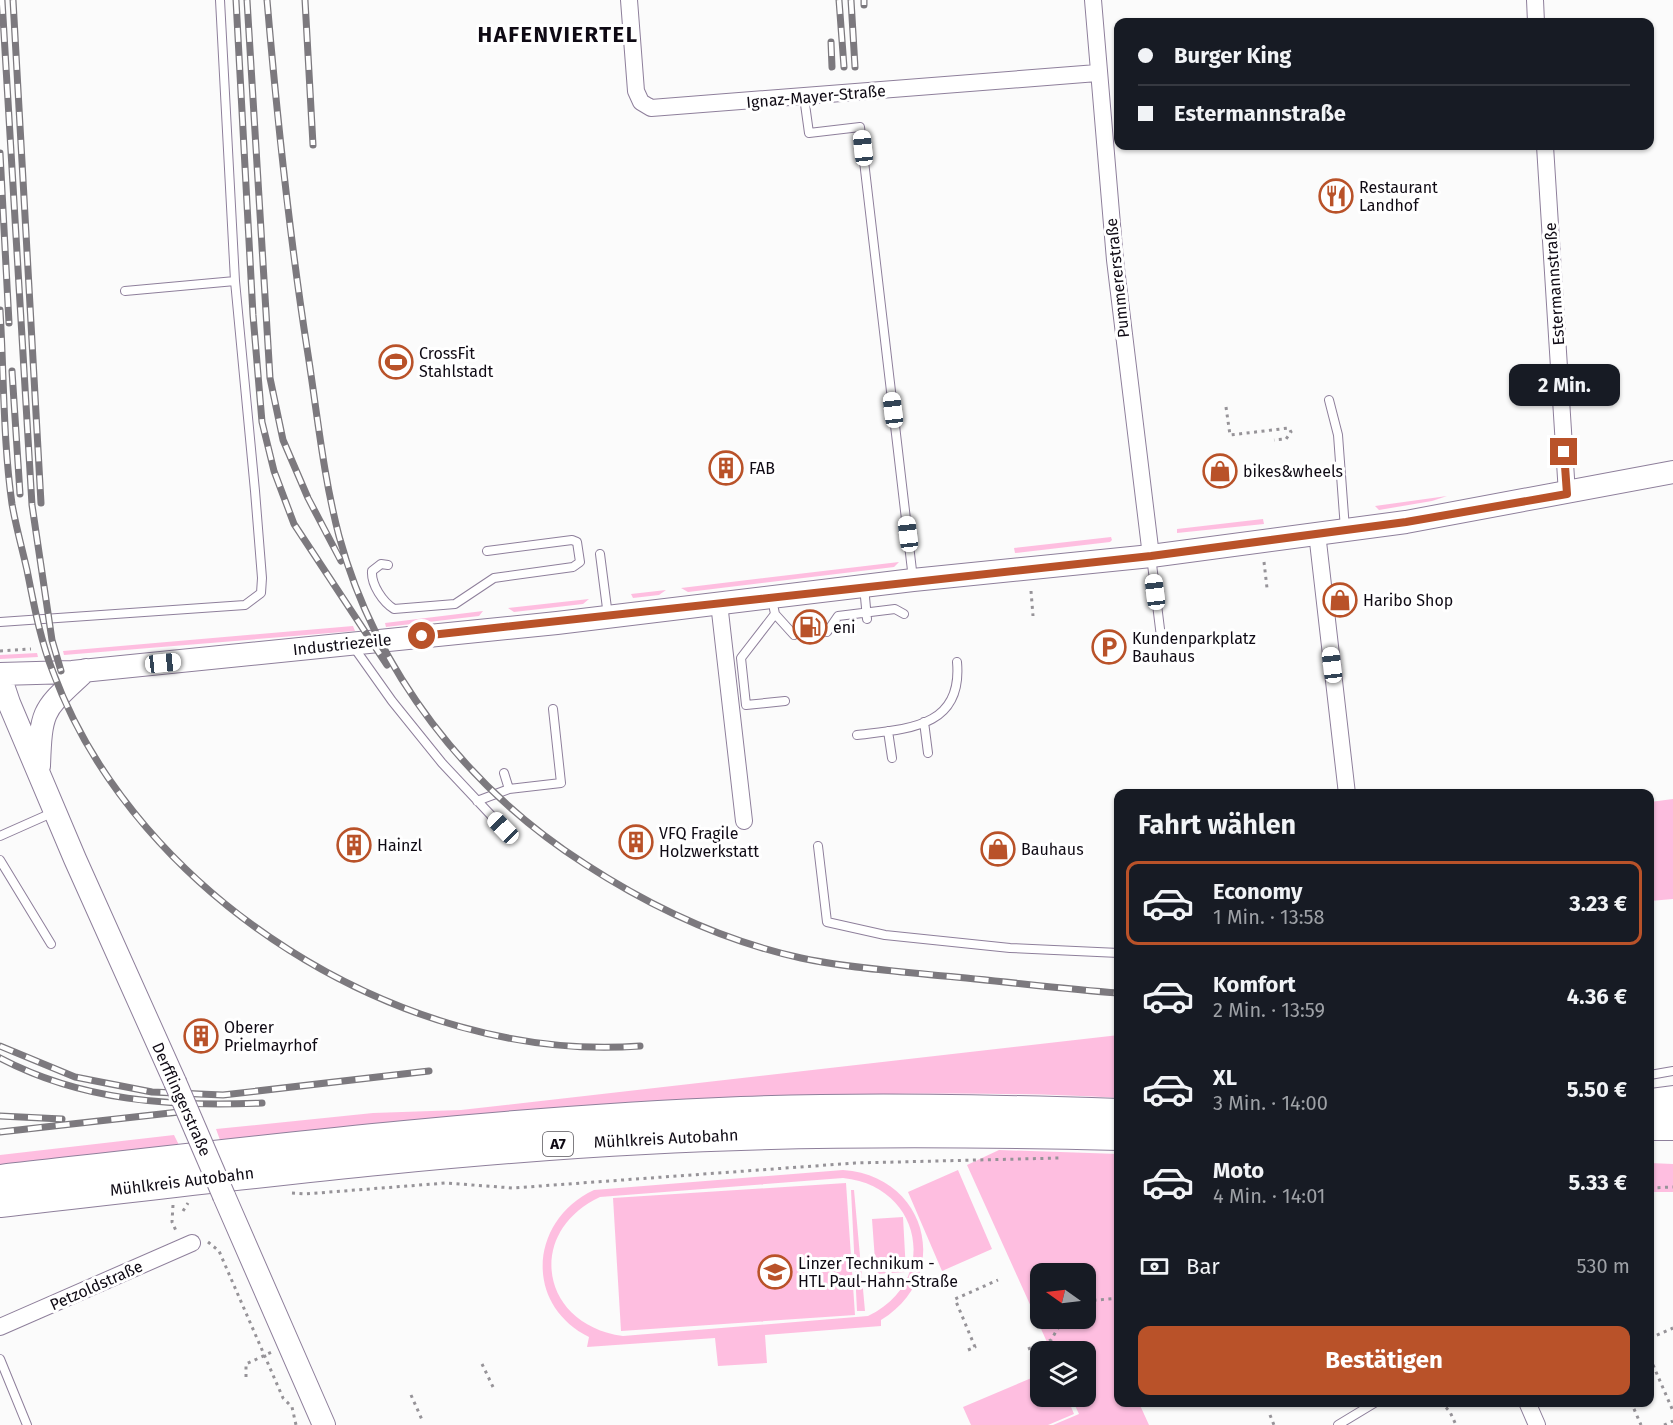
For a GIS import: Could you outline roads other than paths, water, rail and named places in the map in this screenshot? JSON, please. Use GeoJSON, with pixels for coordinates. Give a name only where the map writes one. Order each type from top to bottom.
{"type":"FeatureCollection","features":[{"type":"Feature","properties":{"kind":"highway"},"geometry":{"type":"LineString","coordinates":[[1654,1103],[1673,1101]]}},
{"type":"Feature","properties":{"kind":"highway","name":"Mühlkreis Autobahn"},"geometry":{"type":"LineString","coordinates":[[0,1180],[408,1135],[629,1118],[868,1109],[1114,1114]]}},
{"type":"Feature","properties":{"kind":"highway"},"geometry":{"type":"LineString","coordinates":[[1654,1125],[1673,1125]]}},
{"type":"Feature","properties":{"kind":"highway","name":"Mühlkreis Autobahn"},"geometry":{"type":"LineString","coordinates":[[0,1203],[318,1166],[644,1139],[787,1132],[928,1130],[1114,1135]]}},
{"type":"Feature","properties":{"kind":"highway"},"geometry":{"type":"LineString","coordinates":[[1654,1145],[1673,1145]]}},
{"type":"Feature","properties":{"kind":"main road","name":"Industriezeile"},"geometry":{"type":"LineString","coordinates":[[0,675],[86,670],[351,644],[719,603],[774,605],[864,586],[1151,556],[1345,530],[1567,494],[1673,472]]}},
{"type":"Feature","properties":{"kind":"main road","name":"Derfflingerstraße"},"geometry":{"type":"LineString","coordinates":[[39,773],[40,731],[44,713],[53,700],[86,670]]}},
{"type":"Feature","properties":{"kind":"main road","name":"Derfflingerstraße"},"geometry":{"type":"LineString","coordinates":[[0,675],[39,773],[324,1425]]}},
{"type":"Feature","properties":{"kind":"street","name":"Ignaz-Mayer-Straße"},"geometry":{"type":"LineString","coordinates":[[628,0],[636,91],[640,102],[665,109],[1097,73]]}},
{"type":"Feature","properties":{"kind":"street","name":"Pummererstraße"},"geometry":{"type":"LineString","coordinates":[[1093,0],[1097,73],[1118,291],[1151,556]]}},
{"type":"Feature","properties":{"kind":"street"},"geometry":{"type":"LineString","coordinates":[[1535,0],[1536,18]]}},
{"type":"Feature","properties":{"kind":"street","name":"Estermannstraße"},"geometry":{"type":"LineString","coordinates":[[1545,150],[1567,494]]}},
{"type":"Feature","properties":{"kind":"street"},"geometry":{"type":"LineString","coordinates":[[1317,533],[1346,789]]}},
{"type":"Feature","properties":{"kind":"street"},"geometry":{"type":"LineString","coordinates":[[719,603],[744,820]]}},
{"type":"Feature","properties":{"kind":"street","name":"Petzoldstraße"},"geometry":{"type":"LineString","coordinates":[[0,1327],[187,1245]]}},
{"type":"Feature","properties":{"kind":"street"},"geometry":{"type":"LineString","coordinates":[[1529,1407],[1537,1425]]}},
{"type":"Feature","properties":{"kind":"lane"},"geometry":{"type":"LineString","coordinates":[[0,622],[244,605],[261,592],[262,578],[255,491],[235,281],[220,0]]}},
{"type":"Feature","properties":{"kind":"lane"},"geometry":{"type":"LineString","coordinates":[[804,97],[808,133],[860,127],[913,580]]}},
{"type":"Feature","properties":{"kind":"lane"},"geometry":{"type":"LineString","coordinates":[[125,291],[235,281]]}},
{"type":"Feature","properties":{"kind":"lane"},"geometry":{"type":"LineString","coordinates":[[1329,400],[1338,435],[1345,530]]}},
{"type":"Feature","properties":{"kind":"lane"},"geometry":{"type":"LineString","coordinates":[[388,565],[381,564],[372,571],[372,576],[381,596],[394,609],[455,604],[494,578],[573,567],[580,562],[577,542],[572,540],[487,551]]}},
{"type":"Feature","properties":{"kind":"lane"},"geometry":{"type":"LineString","coordinates":[[600,554],[608,617]]}},
{"type":"Feature","properties":{"kind":"lane"},"geometry":{"type":"LineString","coordinates":[[1151,556],[1161,637]]}},
{"type":"Feature","properties":{"kind":"lane"},"geometry":{"type":"LineString","coordinates":[[864,586],[867,615]]}},
{"type":"Feature","properties":{"kind":"lane"},"geometry":{"type":"LineString","coordinates":[[785,701],[747,705],[741,657],[774,605],[794,636]]}},
{"type":"Feature","properties":{"kind":"lane"},"geometry":{"type":"LineString","coordinates":[[827,632],[837,616],[867,615],[895,609],[904,614]]}},
{"type":"Feature","properties":{"kind":"lane"},"geometry":{"type":"LineString","coordinates":[[351,644],[392,701],[442,763],[503,828]]}},
{"type":"Feature","properties":{"kind":"lane"},"geometry":{"type":"LineString","coordinates":[[857,735],[888,731],[924,722],[942,713],[952,702],[957,689],[957,662]]}},
{"type":"Feature","properties":{"kind":"lane"},"geometry":{"type":"LineString","coordinates":[[477,801],[509,789],[561,783],[553,709]]}},
{"type":"Feature","properties":{"kind":"lane"},"geometry":{"type":"LineString","coordinates":[[924,722],[928,753]]}},
{"type":"Feature","properties":{"kind":"lane"},"geometry":{"type":"LineString","coordinates":[[888,731],[891,758]]}},
{"type":"Feature","properties":{"kind":"lane"},"geometry":{"type":"LineString","coordinates":[[504,773],[509,789]]}},
{"type":"Feature","properties":{"kind":"lane"},"geometry":{"type":"LineString","coordinates":[[0,837],[56,812]]}},
{"type":"Feature","properties":{"kind":"lane"},"geometry":{"type":"LineString","coordinates":[[818,846],[826,922],[885,935],[1010,948],[1114,953]]}},
{"type":"Feature","properties":{"kind":"lane"},"geometry":{"type":"LineString","coordinates":[[0,860],[51,944]]}},
{"type":"Feature","properties":{"kind":"lane"},"geometry":{"type":"LineString","coordinates":[[1654,1073],[1673,1071]]}},
{"type":"Feature","properties":{"kind":"lane"},"geometry":{"type":"LineString","coordinates":[[0,1359],[27,1425]]}},
{"type":"Feature","properties":{"kind":"lane"},"geometry":{"type":"LineString","coordinates":[[1338,1425],[1368,1407]]}},
{"type":"Feature","properties":{"kind":"railway"},"geometry":{"type":"LineString","coordinates":[[2,0],[32,505],[52,640],[61,671]]}},
{"type":"Feature","properties":{"kind":"railway"},"geometry":{"type":"LineString","coordinates":[[13,0],[41,503]]}},
{"type":"Feature","properties":{"kind":"railway"},"geometry":{"type":"LineString","coordinates":[[236,0],[253,315],[262,422],[274,471],[294,524],[387,665]]}},
{"type":"Feature","properties":{"kind":"railway"},"geometry":{"type":"LineString","coordinates":[[247,0],[270,378],[283,440],[308,498],[341,561]]}},
{"type":"Feature","properties":{"kind":"railway"},"geometry":{"type":"LineString","coordinates":[[267,0],[279,131],[295,261],[324,466],[333,513],[355,586],[377,634],[402,680],[432,723],[466,763],[502,800],[542,834],[585,864],[662,908],[744,942],[801,958],[855,967],[1114,993]]}},
{"type":"Feature","properties":{"kind":"railway"},"geometry":{"type":"LineString","coordinates":[[305,0],[313,145]]}},
{"type":"Feature","properties":{"kind":"railway"},"geometry":{"type":"LineString","coordinates":[[839,0],[844,67]]}},
{"type":"Feature","properties":{"kind":"railway"},"geometry":{"type":"LineString","coordinates":[[851,0],[855,67]]}},
{"type":"Feature","properties":{"kind":"railway"},"geometry":{"type":"LineString","coordinates":[[864,0],[864,5]]}},
{"type":"Feature","properties":{"kind":"railway"},"geometry":{"type":"LineString","coordinates":[[831,42],[832,67]]}},
{"type":"Feature","properties":{"kind":"railway"},"geometry":{"type":"LineString","coordinates":[[0,153],[9,323]]}},
{"type":"Feature","properties":{"kind":"railway"},"geometry":{"type":"LineString","coordinates":[[0,310],[5,432],[12,504],[44,647],[53,672],[92,753],[146,827],[213,894],[289,950],[372,995],[460,1027],[550,1044],[640,1046]]}},
{"type":"Feature","properties":{"kind":"railway"},"geometry":{"type":"LineString","coordinates":[[12,371],[20,494]]}},
{"type":"Feature","properties":{"kind":"railway"},"geometry":{"type":"LineString","coordinates":[[0,1046],[75,1077],[152,1092],[223,1095],[429,1071]]}},
{"type":"Feature","properties":{"kind":"railway"},"geometry":{"type":"LineString","coordinates":[[0,1058],[63,1084],[128,1098],[194,1104],[262,1103]]}},
{"type":"Feature","properties":{"kind":"railway"},"geometry":{"type":"LineString","coordinates":[[0,1132],[188,1111]]}},
{"type":"Feature","properties":{"kind":"railway"},"geometry":{"type":"LineString","coordinates":[[0,1116],[62,1119]]}},
{"type":"Feature","properties":{"kind":"place","name":"Restaurant Landhof"},"geometry":{"type":"Point","coordinates":[1336,196]}},
{"type":"Feature","properties":{"kind":"place","name":"CrossFit Stahlstadt"},"geometry":{"type":"Point","coordinates":[396,362]}},
{"type":"Feature","properties":{"kind":"place","name":"FAB"},"geometry":{"type":"Point","coordinates":[726,468]}},
{"type":"Feature","properties":{"kind":"place","name":"bikes&wheels"},"geometry":{"type":"Point","coordinates":[1220,471]}},
{"type":"Feature","properties":{"kind":"place","name":"Haribo Shop"},"geometry":{"type":"Point","coordinates":[1340,600]}},
{"type":"Feature","properties":{"kind":"place","name":"eni"},"geometry":{"type":"Point","coordinates":[810,627]}},
{"type":"Feature","properties":{"kind":"place","name":"Kundenparkplatz Bauhaus"},"geometry":{"type":"Point","coordinates":[1109,647]}},
{"type":"Feature","properties":{"kind":"place","name":"VFQ Fragile Holzwerkstatt"},"geometry":{"type":"Point","coordinates":[636,842]}},
{"type":"Feature","properties":{"kind":"place","name":"Hainzl"},"geometry":{"type":"Point","coordinates":[354,845]}},
{"type":"Feature","properties":{"kind":"place","name":"Bauhaus"},"geometry":{"type":"Point","coordinates":[998,849]}},
{"type":"Feature","properties":{"kind":"place","name":"Oberer Prielmayrhof"},"geometry":{"type":"Point","coordinates":[201,1036]}},
{"type":"Feature","properties":{"kind":"place","name":"Linzer Technikum - HTL Paul-Hahn-Straße"},"geometry":{"type":"Point","coordinates":[775,1272]}},
{"type":"Feature","properties":{"kind":"district","name":"HAFENVIERTEL"},"geometry":{"type":"Point","coordinates":[558,34]}}]}
